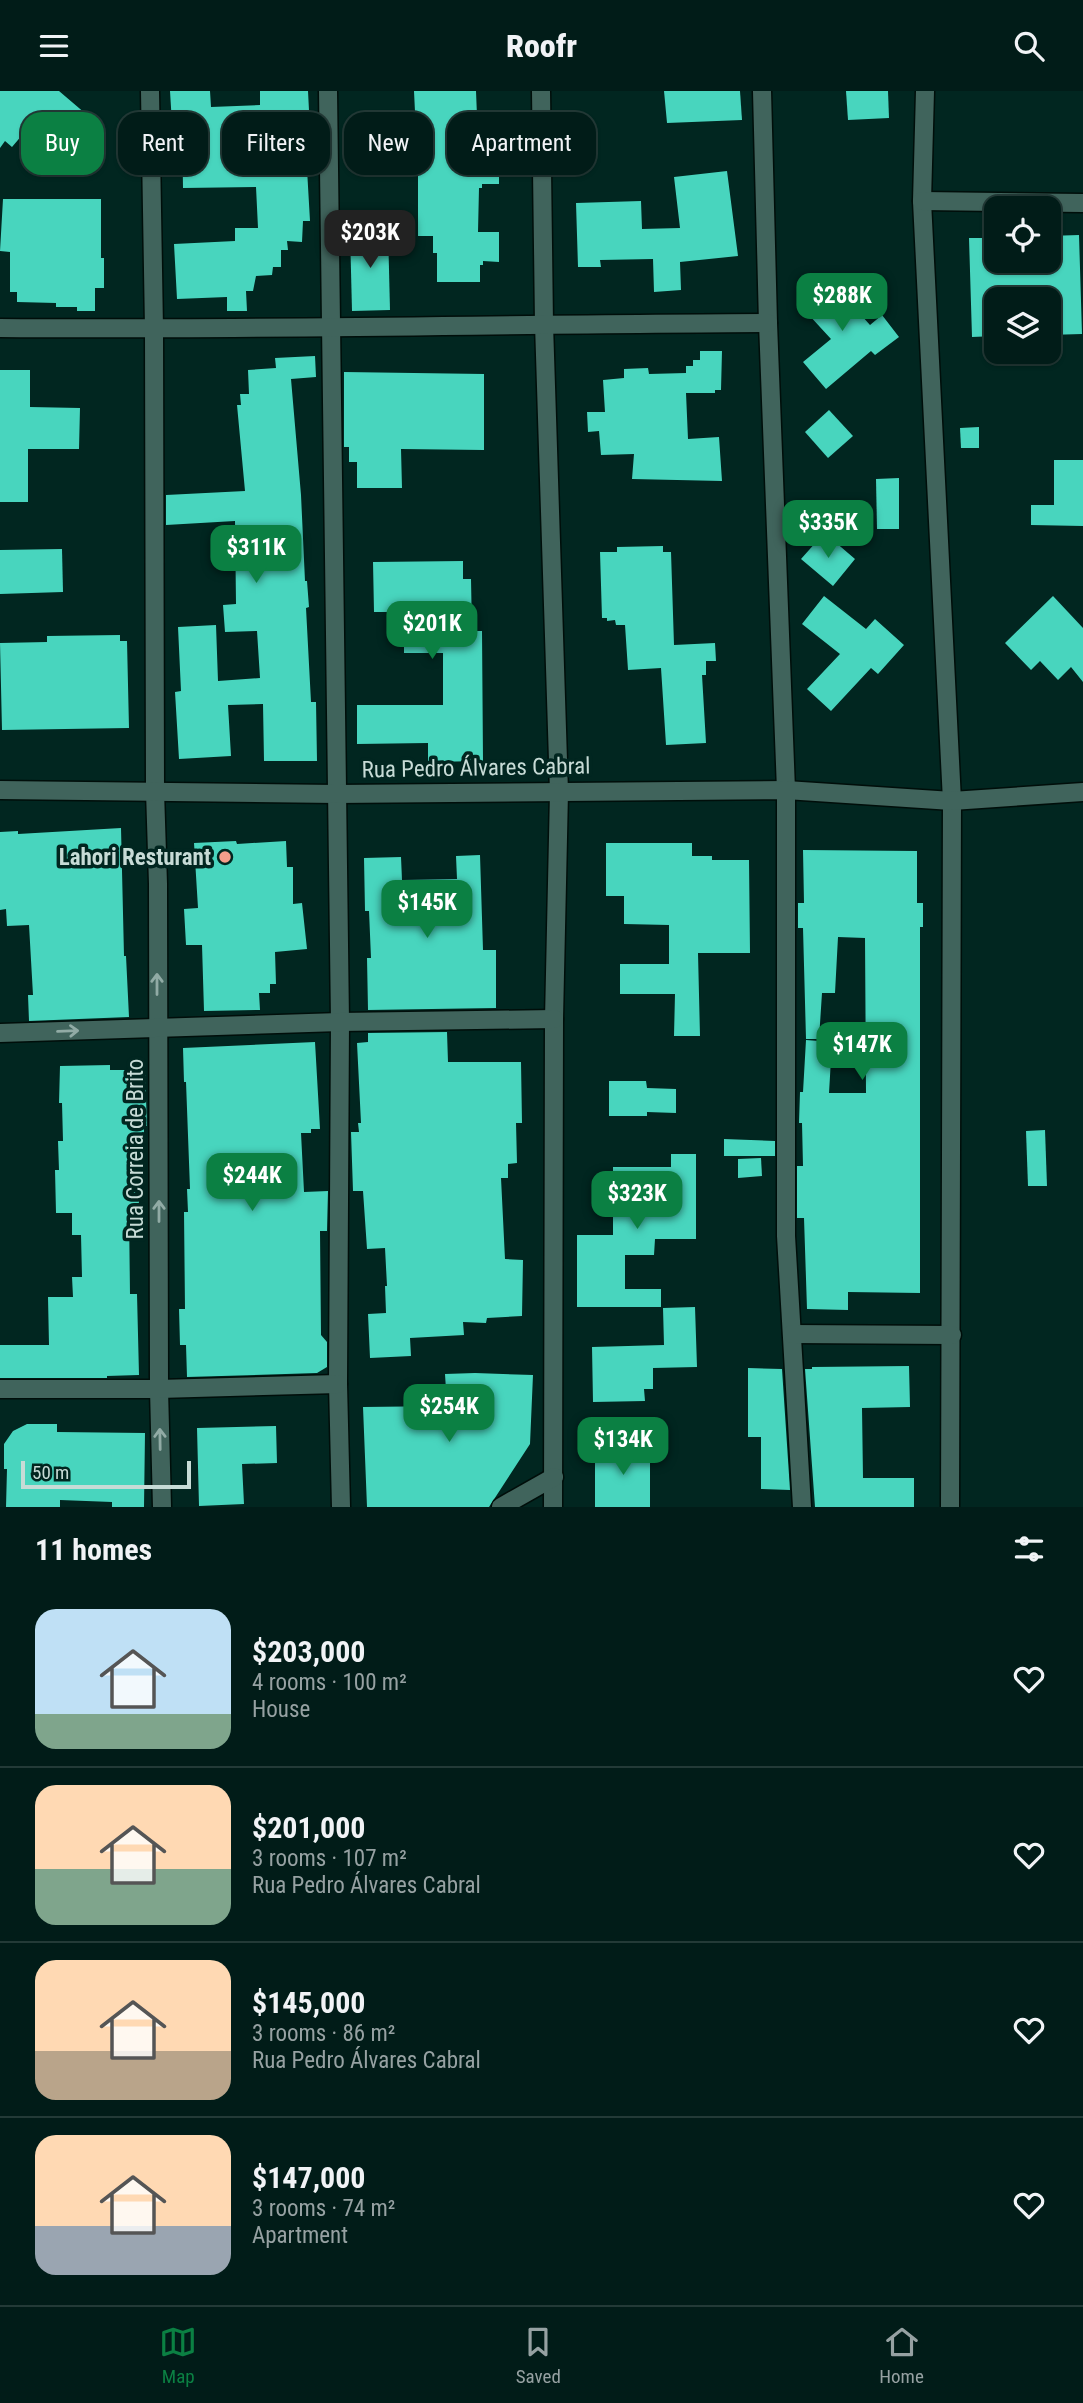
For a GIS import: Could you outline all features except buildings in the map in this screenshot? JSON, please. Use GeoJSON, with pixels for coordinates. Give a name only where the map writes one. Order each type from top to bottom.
{"type":"FeatureCollection","features":[{"type":"Feature","properties":{"kind":"street","name":"Rua Correia de Brito"},"geometry":{"type":"LineString","coordinates":[[149,91],[154,329],[159,1389],[162,1507]]}},
{"type":"Feature","properties":{"kind":"street"},"geometry":{"type":"LineString","coordinates":[[328,91],[340,1021],[338,1384],[341,1507]]}},
{"type":"Feature","properties":{"kind":"street"},"geometry":{"type":"LineString","coordinates":[[541,91],[544,324],[559,792],[554,1019],[553,1507]]}},
{"type":"Feature","properties":{"kind":"street"},"geometry":{"type":"LineString","coordinates":[[762,91],[786,790],[786,1236],[802,1507]]}},
{"type":"Feature","properties":{"kind":"street"},"geometry":{"type":"LineString","coordinates":[[925,91],[922,201],[952,801],[950,1507]]}},
{"type":"Feature","properties":{"kind":"street"},"geometry":{"type":"LineString","coordinates":[[922,201],[1083,202]]}},
{"type":"Feature","properties":{"kind":"street"},"geometry":{"type":"LineString","coordinates":[[0,328],[768,323]]}},
{"type":"Feature","properties":{"kind":"street","name":"Rua Pedro Álvares Cabral"},"geometry":{"type":"LineString","coordinates":[[0,790],[336,794],[786,790],[952,801],[1083,792]]}},
{"type":"Feature","properties":{"kind":"street"},"geometry":{"type":"LineString","coordinates":[[0,1033],[340,1021],[554,1019]]}},
{"type":"Feature","properties":{"kind":"street"},"geometry":{"type":"LineString","coordinates":[[792,1334],[952,1335]]}},
{"type":"Feature","properties":{"kind":"street"},"geometry":{"type":"LineString","coordinates":[[0,1389],[159,1389],[338,1384]]}},
{"type":"Feature","properties":{"kind":"street"},"geometry":{"type":"LineString","coordinates":[[500,1507],[554,1477]]}},
{"type":"Feature","properties":{"kind":"place","name":"Lahori Resturant"},"geometry":{"type":"Point","coordinates":[225,857]}}]}
